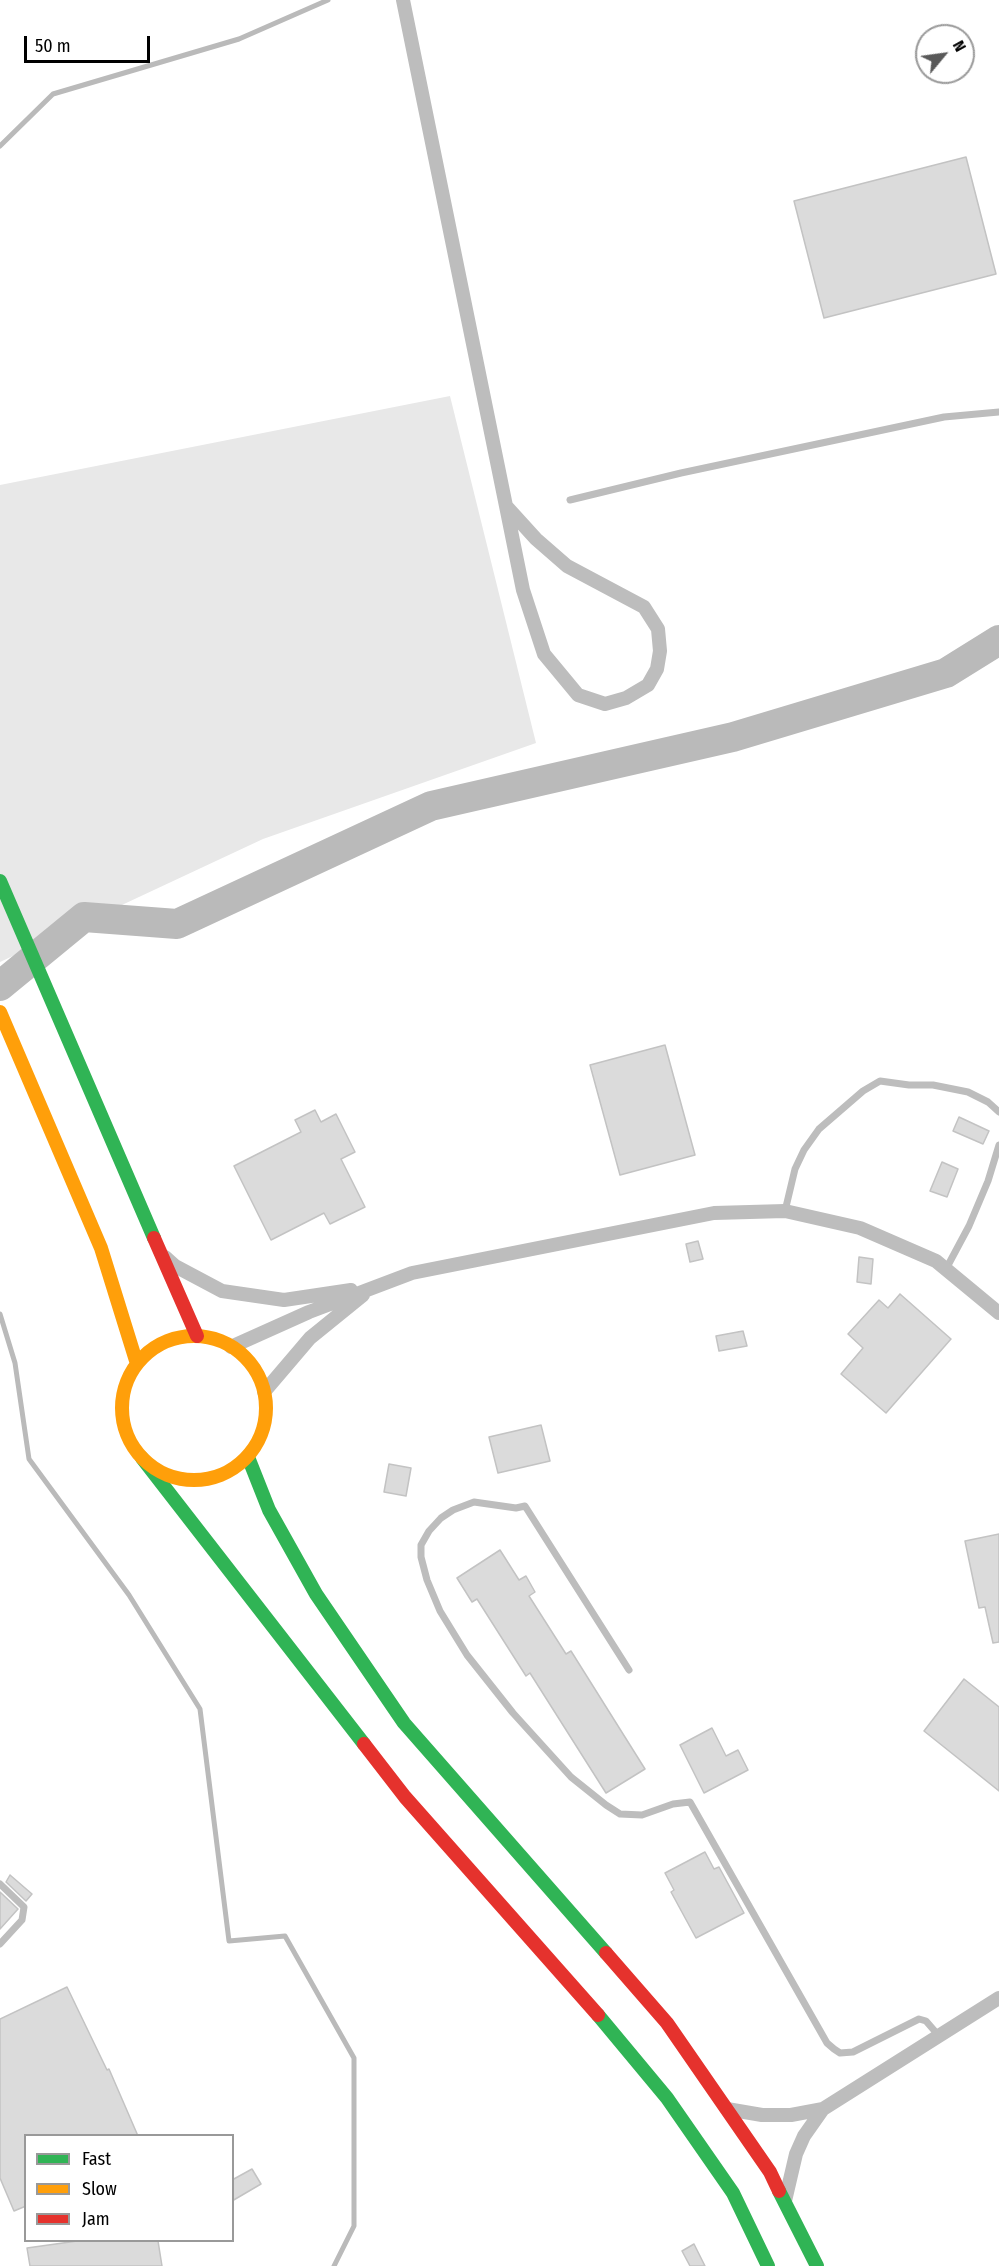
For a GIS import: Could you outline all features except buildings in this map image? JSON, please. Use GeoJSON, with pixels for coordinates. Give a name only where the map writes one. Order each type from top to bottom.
{"type":"FeatureCollection","features":[{"type":"Feature","properties":{"kind":"street"},"geometry":{"type":"LineString","coordinates":[[403,0],[523,590],[544,654],[578,695],[605,704],[626,698],[648,685],[657,669],[660,651],[658,629],[644,607],[567,566],[536,539],[506,506]]}},
{"type":"Feature","properties":{"kind":"street"},"geometry":{"type":"LineString","coordinates":[[2,885],[197,1336]]}},
{"type":"Feature","properties":{"kind":"street"},"geometry":{"type":"LineString","coordinates":[[0,1012],[101,1248],[137,1365]]}},
{"type":"Feature","properties":{"kind":"street"},"geometry":{"type":"LineString","coordinates":[[231,1347],[309,1312],[412,1273],[714,1213],[785,1211],[860,1228],[936,1261],[999,1313]]}},
{"type":"Feature","properties":{"kind":"street"},"geometry":{"type":"LineString","coordinates":[[162,1254],[175,1266],[222,1291],[284,1300],[374,1287]]}},
{"type":"Feature","properties":{"kind":"street"},"geometry":{"type":"LineString","coordinates":[[264,1392],[310,1338],[374,1287]]}},
{"type":"Feature","properties":{"kind":"street"},"geometry":{"type":"LineString","coordinates":[[142,1458],[161,1473],[183,1480],[207,1480],[229,1472],[248,1457],[260,1438],[266,1415],[264,1392],[255,1371],[240,1353],[220,1341],[197,1336],[174,1339],[153,1348],[137,1365],[127,1382],[122,1402],[123,1423],[130,1442],[142,1458],[405,1797],[574,1988],[667,2098],[733,2193],[768,2266]]}},
{"type":"Feature","properties":{"kind":"street"},"geometry":{"type":"LineString","coordinates":[[248,1457],[268,1510],[316,1594],[404,1723],[666,2024],[770,2172],[817,2266]]}},
{"type":"Feature","properties":{"kind":"street"},"geometry":{"type":"LineString","coordinates":[[727,2109],[762,2115],[791,2115],[823,2109],[999,1998]]}},
{"type":"Feature","properties":{"kind":"street"},"geometry":{"type":"LineString","coordinates":[[784,2201],[796,2154],[804,2136],[823,2109]]}},
{"type":"Feature","properties":{"kind":"lane"},"geometry":{"type":"LineString","coordinates":[[570,500],[692,470],[944,417],[999,412]]}},
{"type":"Feature","properties":{"kind":"lane"},"geometry":{"type":"LineString","coordinates":[[785,1211],[795,1169],[804,1150],[819,1129],[863,1091],[880,1081],[909,1085],[933,1085],[968,1092],[988,1102],[999,1112]]}},
{"type":"Feature","properties":{"kind":"lane"},"geometry":{"type":"LineString","coordinates":[[946,1269],[980,1199],[999,1145]]}},
{"type":"Feature","properties":{"kind":"lane"},"geometry":{"type":"LineString","coordinates":[[629,1670],[525,1506],[516,1508],[474,1502],[453,1510],[441,1518],[429,1531],[421,1545],[421,1557],[440,1611],[466,1655],[513,1713],[571,1777],[606,1805],[620,1814],[642,1815],[673,1804],[690,1802],[822,2033],[834,2049],[840,2053],[854,2052],[919,2019],[926,2021],[939,2036]]}},
{"type":"Feature","properties":{"kind":"lane"},"geometry":{"type":"LineString","coordinates":[[0,1884],[24,1907],[22,1920],[0,1944]]}},
{"type":"Feature","properties":{"kind":"shaded area"},"geometry":{"type":"Polygon","coordinates":[[[450,396],[536,743],[263,839],[0,962],[0,485],[450,396]]]}},
{"type":"Feature","properties":{"kind":"waterway"},"geometry":{"type":"LineString","coordinates":[[0,146],[53,94],[239,39],[328,0]]}},
{"type":"Feature","properties":{"kind":"waterway"},"geometry":{"type":"LineString","coordinates":[[0,986],[84,917],[177,924],[431,806],[733,737],[946,673],[999,640]]}},
{"type":"Feature","properties":{"kind":"waterway"},"geometry":{"type":"LineString","coordinates":[[0,1314],[15,1363],[29,1459],[129,1595],[200,1709],[229,1941],[285,1936],[354,2058],[354,2226],[334,2266]]}},
{"type":"Feature","properties":{"kind":"traffic: fast"},"geometry":{"type":"LineString","coordinates":[[0,881],[154,1238]]}},
{"type":"Feature","properties":{"kind":"traffic: fast"},"geometry":{"type":"LineString","coordinates":[[248,1457],[269,1510],[316,1594],[404,1723],[606,1953]]}},
{"type":"Feature","properties":{"kind":"traffic: fast"},"geometry":{"type":"LineString","coordinates":[[142,1458],[364,1744]]}},
{"type":"Feature","properties":{"kind":"traffic: fast"},"geometry":{"type":"LineString","coordinates":[[598,2015],[667,2098],[733,2193],[768,2266]]}},
{"type":"Feature","properties":{"kind":"traffic: fast"},"geometry":{"type":"LineString","coordinates":[[779,2191],[817,2266]]}},
{"type":"Feature","properties":{"kind":"traffic: slow"},"geometry":{"type":"LineString","coordinates":[[0,1012],[101,1248],[137,1364]]}},
{"type":"Feature","properties":{"kind":"traffic: slow"},"geometry":{"type":"LineString","coordinates":[[194,1336],[221,1342],[234,1348],[245,1357],[254,1368],[260,1381],[266,1408],[260,1435],[254,1448],[245,1459],[234,1468],[221,1474],[194,1480],[167,1474],[154,1468],[143,1459],[134,1448],[128,1435],[122,1408],[128,1381],[134,1368],[143,1357],[154,1348],[167,1342],[194,1336]]}},
{"type":"Feature","properties":{"kind":"traffic: jam"},"geometry":{"type":"LineString","coordinates":[[154,1238],[197,1336]]}},
{"type":"Feature","properties":{"kind":"traffic: jam"},"geometry":{"type":"LineString","coordinates":[[364,1744],[405,1797],[598,2015]]}},
{"type":"Feature","properties":{"kind":"traffic: jam"},"geometry":{"type":"LineString","coordinates":[[606,1953],[667,2023],[770,2172],[779,2191]]}}]}
